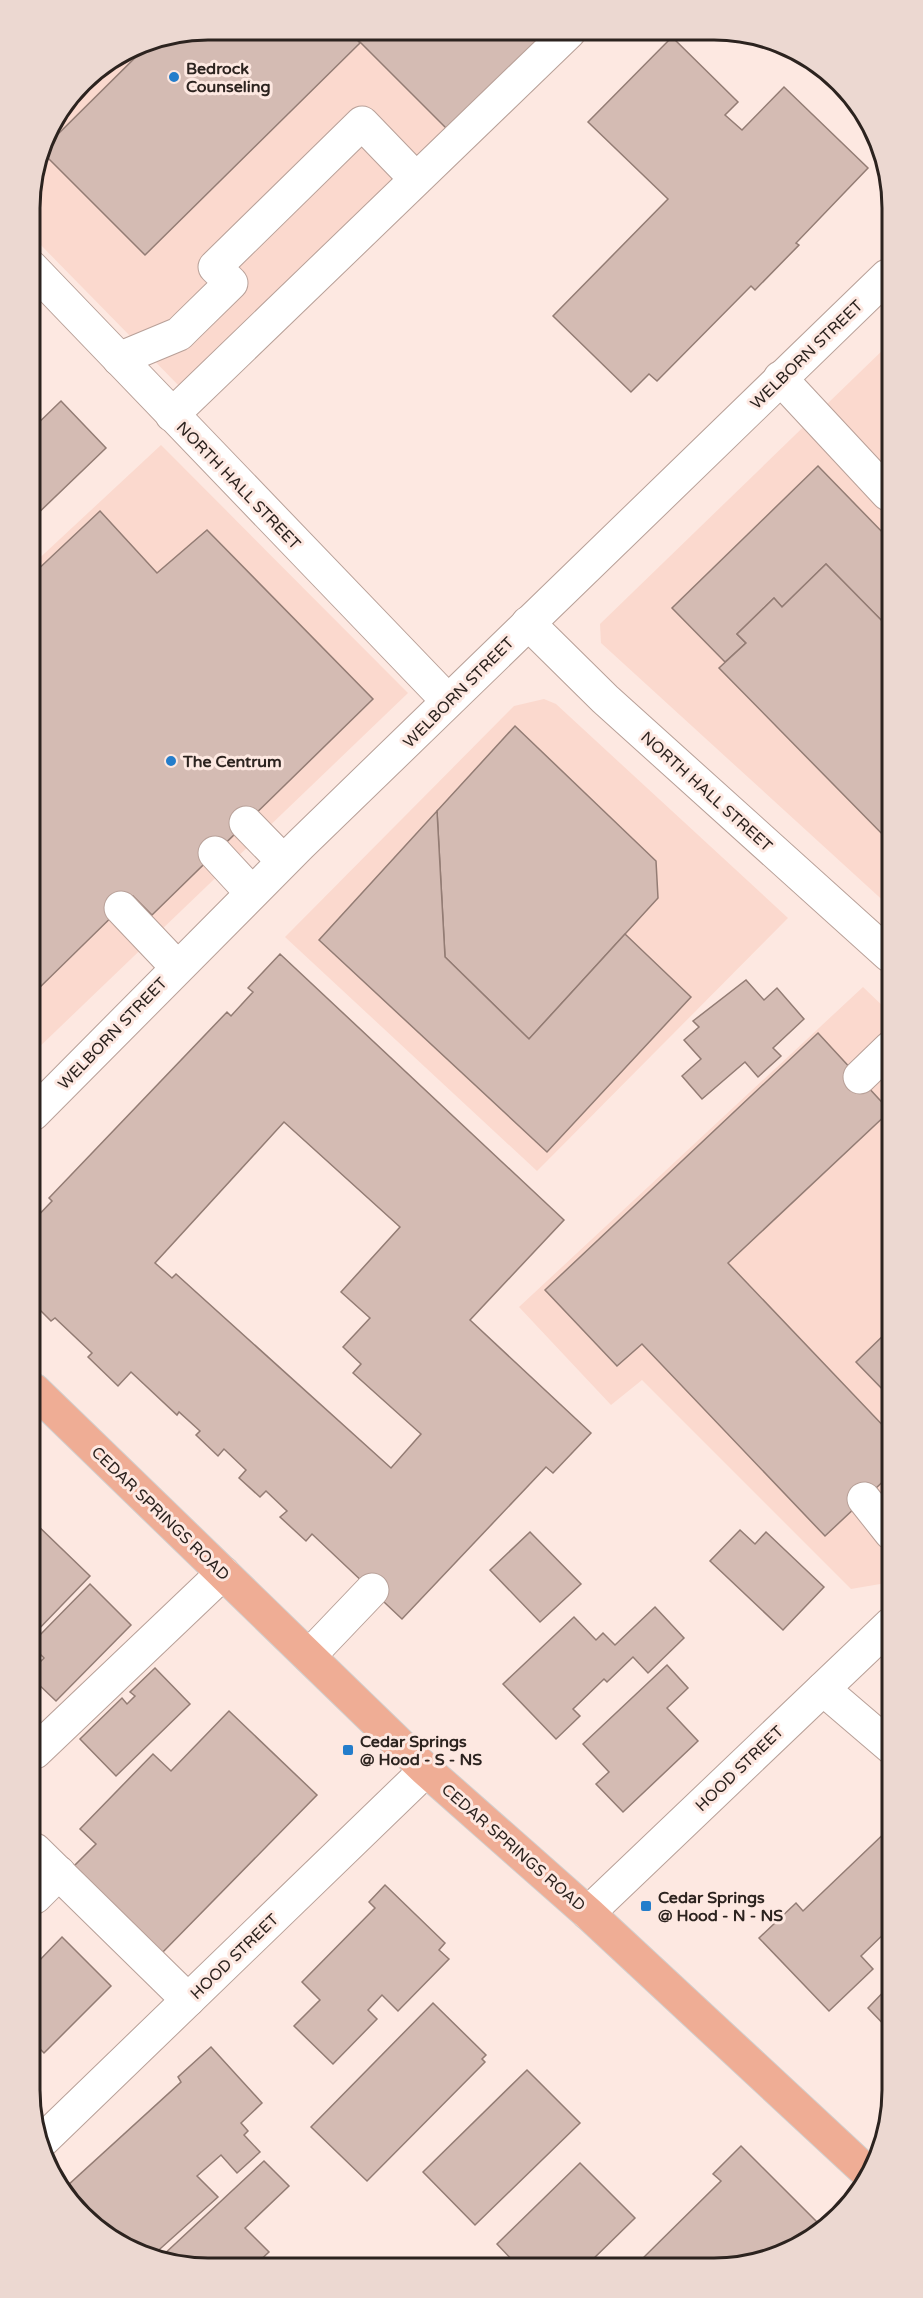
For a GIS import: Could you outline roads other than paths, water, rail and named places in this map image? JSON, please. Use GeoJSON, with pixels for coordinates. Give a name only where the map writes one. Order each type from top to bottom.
{"type":"FeatureCollection","features":[{"type":"Feature","properties":{"kind":"main road","name":"CEDAR SPRINGS ROAD"},"geometry":{"type":"LineString","coordinates":[[41,1397],[426,1770],[588,1912],[863,2168]]}},
{"type":"Feature","properties":{"kind":"street"},"geometry":{"type":"LineString","coordinates":[[172,415],[560,40]]}},
{"type":"Feature","properties":{"kind":"street"},"geometry":{"type":"LineString","coordinates":[[118,359],[179,333],[186,327],[231,283],[215,267],[362,123],[416,179]]}},
{"type":"Feature","properties":{"kind":"street","name":"NORTH HALL STREET"},"geometry":{"type":"LineString","coordinates":[[41,278],[448,701]]}},
{"type":"Feature","properties":{"kind":"street","name":"WELBORN STREET"},"geometry":{"type":"LineString","coordinates":[[41,1106],[251,892],[882,281]]}},
{"type":"Feature","properties":{"kind":"street"},"geometry":{"type":"LineString","coordinates":[[780,378],[882,488]]}},
{"type":"Feature","properties":{"kind":"street","name":"NORTH HALL STREET"},"geometry":{"type":"LineString","coordinates":[[528,623],[605,699],[882,949]]}},
{"type":"Feature","properties":{"kind":"street"},"geometry":{"type":"LineString","coordinates":[[246,823],[283,861]]}},
{"type":"Feature","properties":{"kind":"street"},"geometry":{"type":"LineString","coordinates":[[216,853],[251,892]]}},
{"type":"Feature","properties":{"kind":"street"},"geometry":{"type":"LineString","coordinates":[[121,908],[177,967]]}},
{"type":"Feature","properties":{"kind":"street"},"geometry":{"type":"LineString","coordinates":[[860,1077],[882,1056]]}},
{"type":"Feature","properties":{"kind":"street"},"geometry":{"type":"LineString","coordinates":[[864,1499],[882,1522]]}},
{"type":"Feature","properties":{"kind":"street"},"geometry":{"type":"LineString","coordinates":[[41,1746],[223,1573]]}},
{"type":"Feature","properties":{"kind":"street"},"geometry":{"type":"LineString","coordinates":[[309,1656],[372,1590]]}},
{"type":"Feature","properties":{"kind":"street","name":"HOOD STREET"},"geometry":{"type":"LineString","coordinates":[[588,1912],[882,1633]]}},
{"type":"Feature","properties":{"kind":"street"},"geometry":{"type":"LineString","coordinates":[[823,1689],[882,1739]]}},
{"type":"Feature","properties":{"kind":"street","name":"HOOD STREET"},"geometry":{"type":"LineString","coordinates":[[47,2136],[426,1770]]}},
{"type":"Feature","properties":{"kind":"street"},"geometry":{"type":"LineString","coordinates":[[41,1856],[188,2000]]}},
{"type":"Feature","properties":{"kind":"street"},"geometry":{"type":"LineString","coordinates":[[41,1891],[59,1874]]}},
{"type":"Feature","properties":{"kind":"place","name":"Bedrock Counseling"},"geometry":{"type":"Point","coordinates":[174,77]}},
{"type":"Feature","properties":{"kind":"place","name":"The Centrum"},"geometry":{"type":"Point","coordinates":[171,761]}},
{"type":"Feature","properties":{"kind":"place","name":"Cedar Springs @ Hood - S - NS"},"geometry":{"type":"Point","coordinates":[348,1750]}},
{"type":"Feature","properties":{"kind":"place","name":"Cedar Springs @ Hood - N - NS"},"geometry":{"type":"Point","coordinates":[646,1906]}}]}
